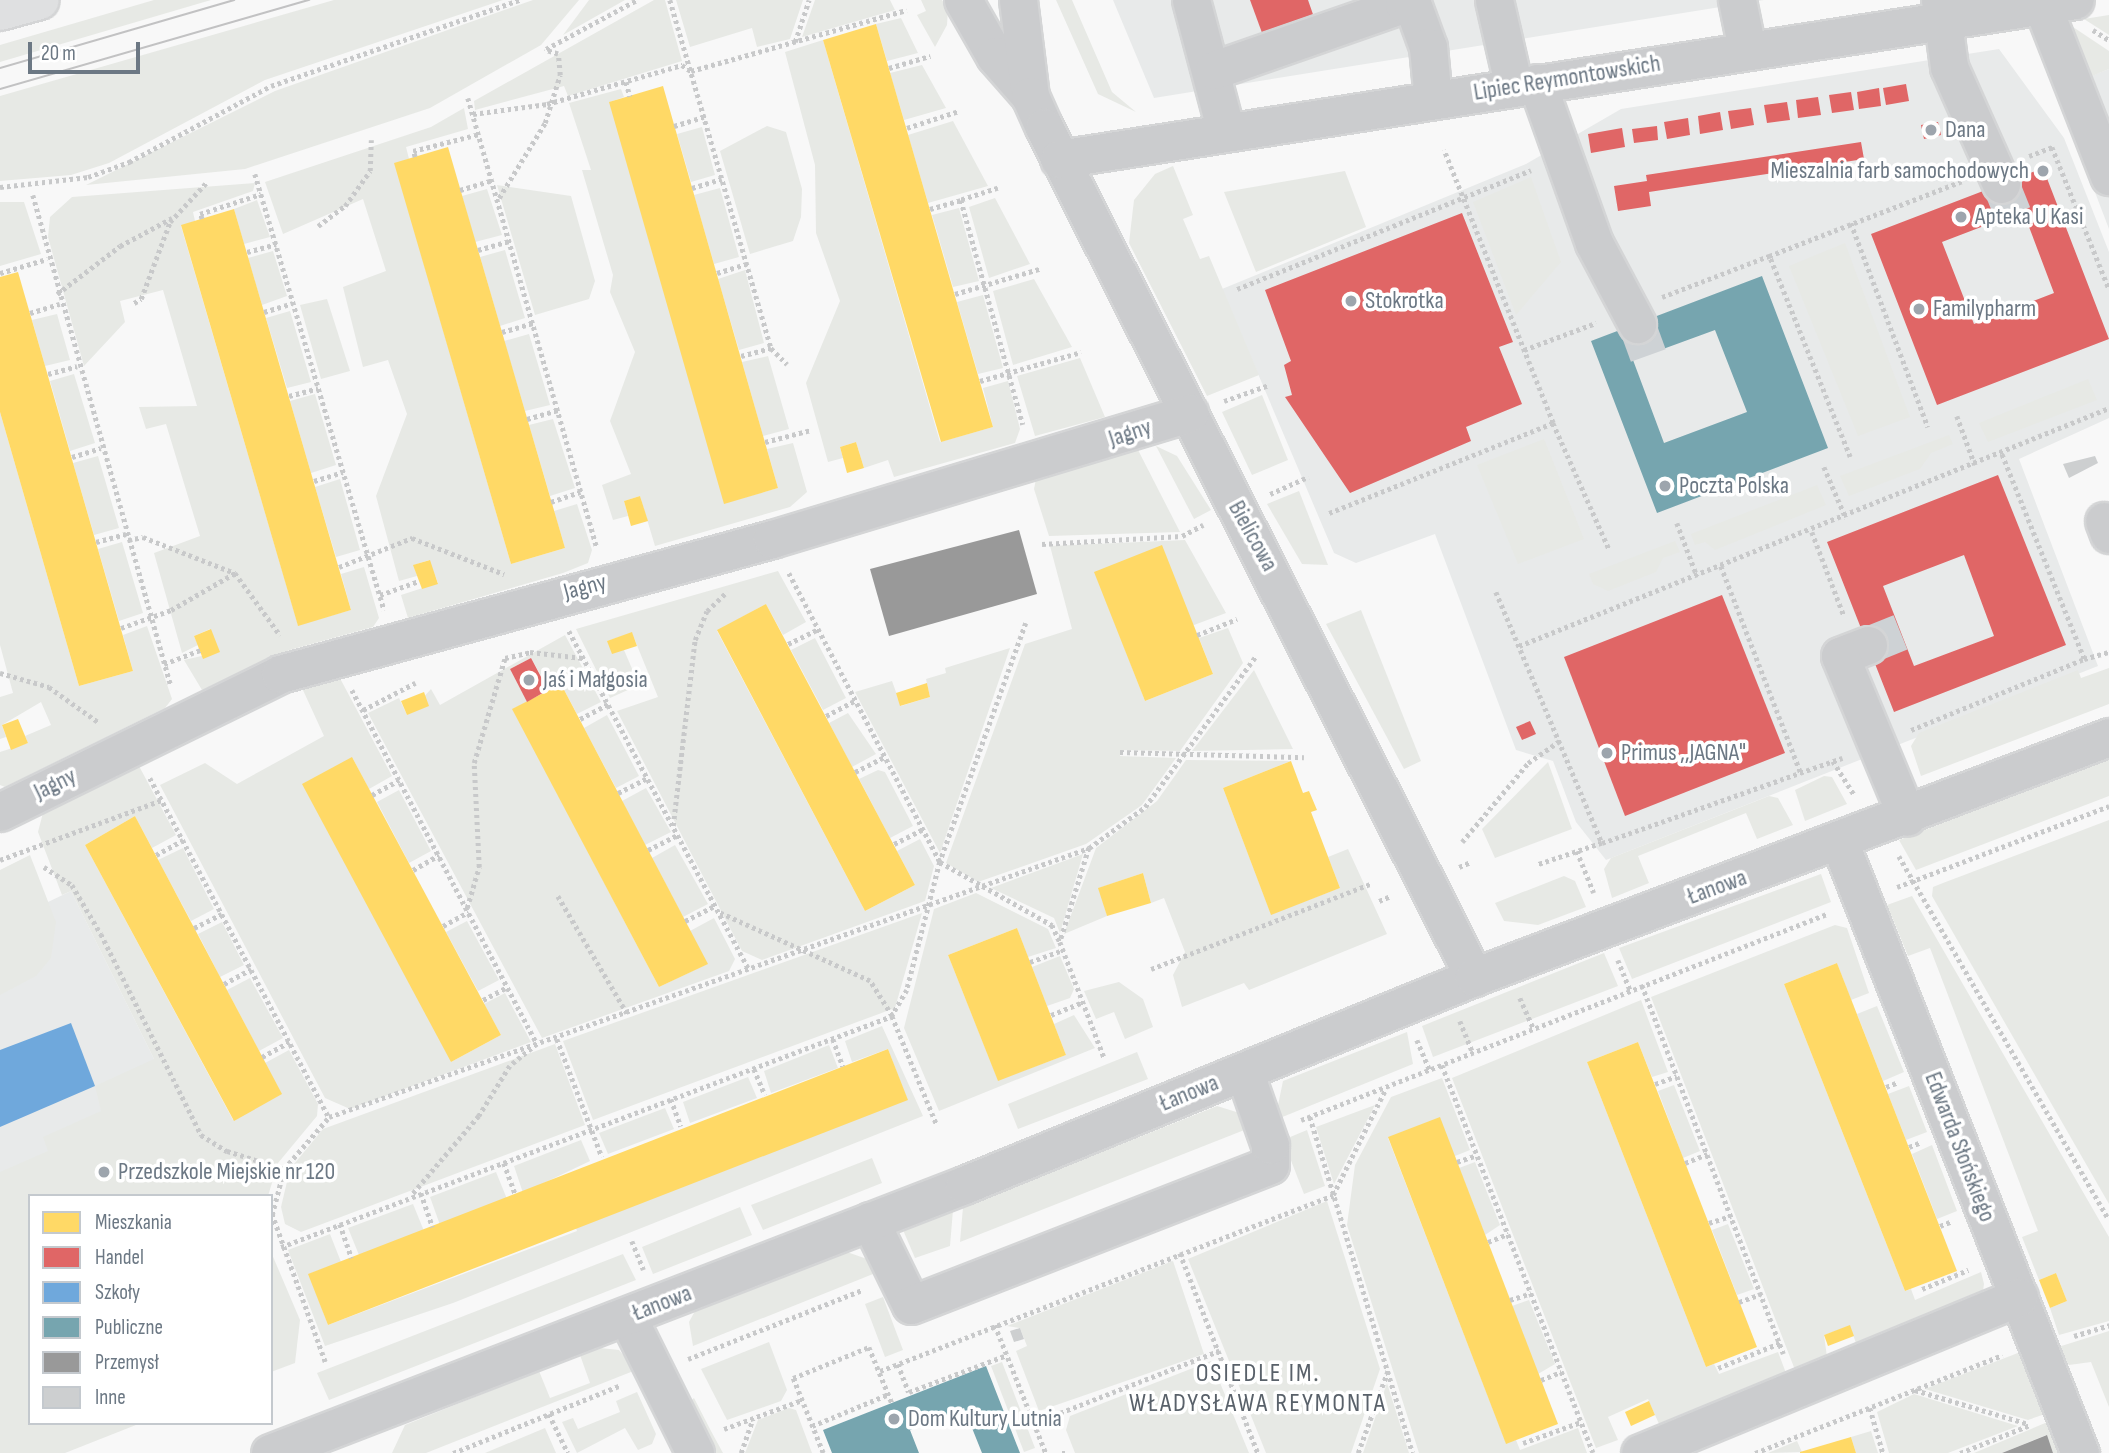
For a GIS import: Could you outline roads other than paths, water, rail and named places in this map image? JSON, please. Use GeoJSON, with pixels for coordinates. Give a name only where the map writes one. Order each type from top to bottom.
{"type":"FeatureCollection","features":[{"type":"Feature","properties":{"kind":"main road"},"geometry":{"type":"LineString","coordinates":[[0,12],[40,0]]}},
{"type":"Feature","properties":{"kind":"street","name":"Bielicowa"},"geometry":{"type":"LineString","coordinates":[[962,0],[995,56],[1030,96],[1059,159],[1474,977]]}},
{"type":"Feature","properties":{"kind":"street","name":"Bielicowa"},"geometry":{"type":"LineString","coordinates":[[1018,0],[1030,96]]}},
{"type":"Feature","properties":{"kind":"street"},"geometry":{"type":"LineString","coordinates":[[1191,0],[1214,70],[1226,132]]}},
{"type":"Feature","properties":{"kind":"street"},"geometry":{"type":"LineString","coordinates":[[1494,0],[1526,85],[1552,133],[1594,243],[1637,324]]}},
{"type":"Feature","properties":{"kind":"street"},"geometry":{"type":"LineString","coordinates":[[1737,0],[1747,49]]}},
{"type":"Feature","properties":{"kind":"street"},"geometry":{"type":"LineString","coordinates":[[1214,70],[1415,3],[1429,47],[1433,100]]}},
{"type":"Feature","properties":{"kind":"street"},"geometry":{"type":"LineString","coordinates":[[2059,3],[2109,176]]}},
{"type":"Feature","properties":{"kind":"street","name":"Lipiec Reymontowskich"},"geometry":{"type":"LineString","coordinates":[[1059,159],[1747,49],[1941,10],[2059,3]]}},
{"type":"Feature","properties":{"kind":"street"},"geometry":{"type":"LineString","coordinates":[[1941,10],[1949,67],[1997,176]]}},
{"type":"Feature","properties":{"kind":"street","name":"Jagny"},"geometry":{"type":"LineString","coordinates":[[0,812],[120,738],[179,723],[280,674],[550,596],[1033,463],[1189,413]]}},
{"type":"Feature","properties":{"kind":"street"},"geometry":{"type":"LineString","coordinates":[[1868,645],[1840,656],[1876,744],[1894,821]]}},
{"type":"Feature","properties":{"kind":"street","name":"Łanowa"},"geometry":{"type":"LineString","coordinates":[[270,1453],[870,1221],[1474,977],[1894,821],[2109,737]]}},
{"type":"Feature","properties":{"kind":"street","name":"Edwarda Słońskiego"},"geometry":{"type":"LineString","coordinates":[[1839,841],[2080,1453]]}},
{"type":"Feature","properties":{"kind":"street"},"geometry":{"type":"LineString","coordinates":[[870,1221],[911,1305],[1270,1165],[1270,1145],[1244,1071]]}},
{"type":"Feature","properties":{"kind":"street"},"geometry":{"type":"LineString","coordinates":[[1640,1453],[2019,1297]]}},
{"type":"Feature","properties":{"kind":"street"},"geometry":{"type":"LineString","coordinates":[[627,1317],[708,1442]]}},
{"type":"Feature","properties":{"kind":"tunnel"},"geometry":{"type":"LineString","coordinates":[[2001,184],[2013,214]]}},
{"type":"Feature","properties":{"kind":"tunnel"},"geometry":{"type":"LineString","coordinates":[[1637,324],[1648,355]]}},
{"type":"Feature","properties":{"kind":"tunnel"},"geometry":{"type":"LineString","coordinates":[[1868,645],[1900,632]]}},
{"type":"Feature","properties":{"kind":"tram line"},"geometry":{"type":"LineString","coordinates":[[0,68],[234,0]]}},
{"type":"Feature","properties":{"kind":"tram line"},"geometry":{"type":"LineString","coordinates":[[0,89],[309,0]]}},
{"type":"Feature","properties":{"kind":"place","name":"Dana"},"geometry":{"type":"Point","coordinates":[1931,130]}},
{"type":"Feature","properties":{"kind":"place","name":"Mieszalnia farb samochodowych"},"geometry":{"type":"Point","coordinates":[2043,171]}},
{"type":"Feature","properties":{"kind":"place","name":"Apteka U Kasi"},"geometry":{"type":"Point","coordinates":[1961,217]}},
{"type":"Feature","properties":{"kind":"place","name":"Stokrotka"},"geometry":{"type":"Point","coordinates":[1351,301]}},
{"type":"Feature","properties":{"kind":"place","name":"Familypharm"},"geometry":{"type":"Point","coordinates":[1919,309]}},
{"type":"Feature","properties":{"kind":"place","name":"Poczta Polska"},"geometry":{"type":"Point","coordinates":[1665,486]}},
{"type":"Feature","properties":{"kind":"place","name":"Jaś i Małgosia"},"geometry":{"type":"Point","coordinates":[529,680]}},
{"type":"Feature","properties":{"kind":"place","name":"Primus ,,JAGNA\""},"geometry":{"type":"Point","coordinates":[1607,753]}},
{"type":"Feature","properties":{"kind":"place","name":"Przedszkole Miejskie nr 120"},"geometry":{"type":"Point","coordinates":[104,1172]}},
{"type":"Feature","properties":{"kind":"place","name":"Dom Kultury Lutnia"},"geometry":{"type":"Point","coordinates":[894,1419]}},
{"type":"Feature","properties":{"kind":"district","name":"OSIEDLE IM. WŁADYSŁAWA REYMONTA"},"geometry":{"type":"Point","coordinates":[1258,1389]}}]}
